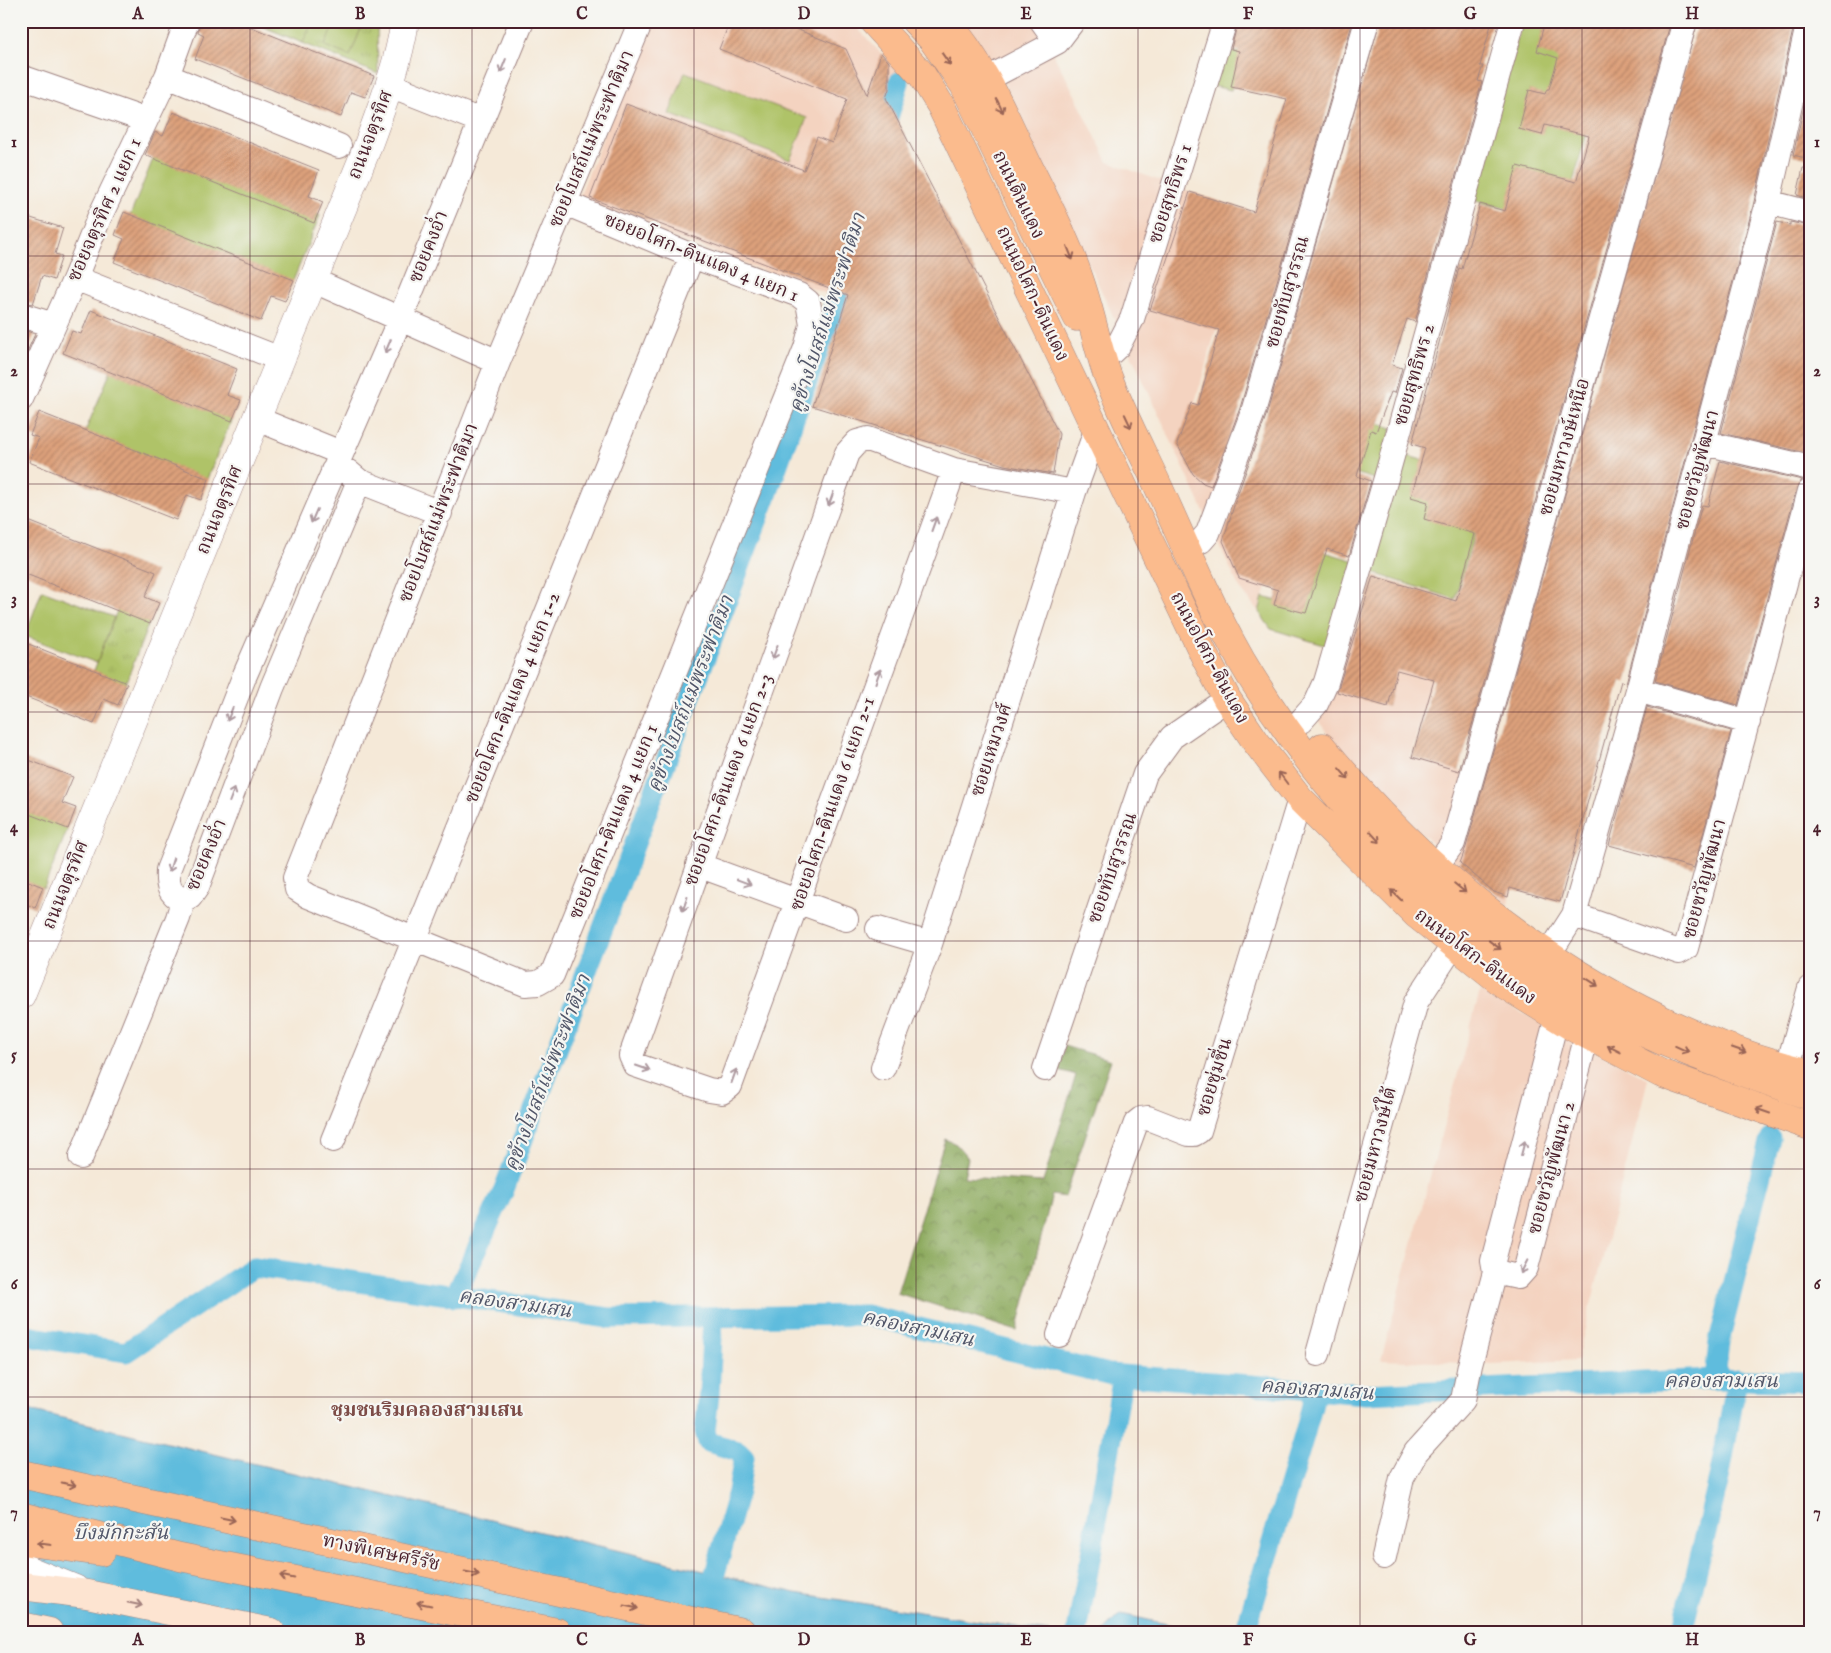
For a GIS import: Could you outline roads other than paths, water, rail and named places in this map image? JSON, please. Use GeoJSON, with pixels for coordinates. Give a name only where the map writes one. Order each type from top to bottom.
{"type":"FeatureCollection","features":[{"type":"Feature","properties":{"kind":"main road","name":"ถนนอโศก-ดินแดง"},"geometry":{"type":"LineString","coordinates":[[873,21],[922,75],[963,146],[1096,431],[1227,699],[1256,742],[1300,799],[1417,915],[1505,985],[1587,1035],[1660,1073],[1810,1126]]}},
{"type":"Feature","properties":{"kind":"main road","name":"ถนนดินแดง"},"geometry":{"type":"LineString","coordinates":[[915,21],[932,39],[964,85],[1102,364]]}},
{"type":"Feature","properties":{"kind":"main road","name":"ถนนอโศก-ดินแดง"},"geometry":{"type":"LineString","coordinates":[[946,21],[962,39],[987,79],[1069,250],[1082,286],[1102,364],[1209,596],[1248,672],[1289,733],[1334,793],[1388,851],[1437,899],[1494,945],[1552,984],[1621,1022],[1713,1063],[1810,1096]]}},
{"type":"Feature","properties":{"kind":"main road","name":"ถนนอโศก-ดินแดง"},"geometry":{"type":"LineString","coordinates":[[1209,596],[1301,721],[1345,776],[1435,868],[1492,915],[1611,993],[1679,1028],[1799,1070]]}},
{"type":"Feature","properties":{"kind":"main road","name":"ทางพิเศษศรีรัช"},"geometry":{"type":"LineString","coordinates":[[21,1474],[742,1632]]}},
{"type":"Feature","properties":{"kind":"main road"},"geometry":{"type":"LineString","coordinates":[[21,1516],[180,1557],[557,1632]]}},
{"type":"Feature","properties":{"kind":"main road"},"geometry":{"type":"LineString","coordinates":[[21,1541],[117,1554],[180,1557]]}},
{"type":"Feature","properties":{"kind":"main road"},"geometry":{"type":"LineString","coordinates":[[21,1586],[87,1594],[271,1632]]}},
{"type":"Feature","properties":{"kind":"main road"},"geometry":{"type":"LineString","coordinates":[[21,1626],[49,1632]]}},
{"type":"Feature","properties":{"kind":"street","name":"ซอยจตุรทิศ 2 แยก 1"},"geometry":{"type":"LineString","coordinates":[[21,399],[75,278],[99,218],[167,76],[187,21]]}},
{"type":"Feature","properties":{"kind":"street","name":"ถนนจตุรทิศ"},"geometry":{"type":"LineString","coordinates":[[21,995],[28,962],[257,419],[365,152],[390,86],[402,43],[405,21]]}},
{"type":"Feature","properties":{"kind":"street","name":"ซอยคงอ่ำ"},"geometry":{"type":"LineString","coordinates":[[359,481],[272,688],[197,886],[190,897],[183,901],[172,895],[167,884],[168,870],[244,677],[400,319],[522,21]]}},
{"type":"Feature","properties":{"kind":"street","name":"ซอยโบสถ์แม่พระฟาติมา"},"geometry":{"type":"LineString","coordinates":[[416,939],[308,896],[297,889],[295,878],[498,362],[642,21]]}},
{"type":"Feature","properties":{"kind":"street"},"geometry":{"type":"LineString","coordinates":[[1042,21],[1057,42]]}},
{"type":"Feature","properties":{"kind":"street"},"geometry":{"type":"LineString","coordinates":[[987,79],[1057,42],[1073,21]]}},
{"type":"Feature","properties":{"kind":"street","name":"ซอยสุทธิพร 1"},"geometry":{"type":"LineString","coordinates":[[1102,364],[1118,346],[1132,319],[1225,21]]}},
{"type":"Feature","properties":{"kind":"street","name":"ซอยทับสุวรรณ"},"geometry":{"type":"LineString","coordinates":[[1186,548],[1200,541],[1208,533],[1253,412],[1367,21]]}},
{"type":"Feature","properties":{"kind":"street","name":"ซอยสุทธิพร 2"},"geometry":{"type":"LineString","coordinates":[[1301,721],[1316,704],[1326,682],[1383,487],[1513,21]]}},
{"type":"Feature","properties":{"kind":"street","name":"ซอยมหาวงษ์เหนือ"},"geometry":{"type":"LineString","coordinates":[[1435,868],[1453,843],[1685,21]]}},
{"type":"Feature","properties":{"kind":"street","name":"ซอยขวัญพัฒนา"},"geometry":{"type":"LineString","coordinates":[[1549,954],[1574,915],[1638,690],[1768,202],[1809,21]]}},
{"type":"Feature","properties":{"kind":"street"},"geometry":{"type":"LineString","coordinates":[[167,76],[339,146]]}},
{"type":"Feature","properties":{"kind":"street"},"geometry":{"type":"LineString","coordinates":[[21,78],[145,120]]}},
{"type":"Feature","properties":{"kind":"street"},"geometry":{"type":"LineString","coordinates":[[390,86],[481,120]]}},
{"type":"Feature","properties":{"kind":"street"},"geometry":{"type":"LineString","coordinates":[[1768,202],[1810,213]]}},
{"type":"Feature","properties":{"kind":"street","name":"ซอยอโศก-ดินแดง 4 แยก 1"},"geometry":{"type":"LineString","coordinates":[[416,939],[508,979],[525,984],[538,982],[552,975],[806,348],[812,325],[808,302],[798,295],[692,256],[565,203]]}},
{"type":"Feature","properties":{"kind":"street","name":"ซอยอโศก-ดินแดง 4 แยก 1-2"},"geometry":{"type":"LineString","coordinates":[[333,1140],[692,256]]}},
{"type":"Feature","properties":{"kind":"street"},"geometry":{"type":"LineString","coordinates":[[75,278],[280,359]]}},
{"type":"Feature","properties":{"kind":"street"},"geometry":{"type":"LineString","coordinates":[[312,280],[498,362]]}},
{"type":"Feature","properties":{"kind":"street"},"geometry":{"type":"LineString","coordinates":[[21,315],[54,325]]}},
{"type":"Feature","properties":{"kind":"street"},"geometry":{"type":"LineString","coordinates":[[257,419],[337,462],[359,481],[440,513]]}},
{"type":"Feature","properties":{"kind":"street","name":"ซอยเหมวงศ์"},"geometry":{"type":"LineString","coordinates":[[883,1068],[930,944],[1074,492],[1096,431]]}},
{"type":"Feature","properties":{"kind":"street","name":"ซอยอโศก-ดินแดง 6 แยก 2-3"},"geometry":{"type":"LineString","coordinates":[[678,1080],[635,1065],[632,1056],[698,865],[847,453],[857,442],[868,438],[954,470]]}},
{"type":"Feature","properties":{"kind":"street"},"geometry":{"type":"LineString","coordinates":[[1705,443],[1810,468]]}},
{"type":"Feature","properties":{"kind":"street"},"geometry":{"type":"LineString","coordinates":[[954,470],[1074,492]]}},
{"type":"Feature","properties":{"kind":"street","name":"ซอยอโศก-ดินแดง 6 แยก 2-1"},"geometry":{"type":"LineString","coordinates":[[678,1080],[722,1092],[730,1086],[954,470]]}},
{"type":"Feature","properties":{"kind":"street","name":"ซอยขวัญพัฒนา"},"geometry":{"type":"LineString","coordinates":[[1574,915],[1679,952],[1686,948],[1810,492]]}},
{"type":"Feature","properties":{"kind":"street"},"geometry":{"type":"LineString","coordinates":[[244,677],[272,688]]}},
{"type":"Feature","properties":{"kind":"street"},"geometry":{"type":"LineString","coordinates":[[1638,690],[1748,722]]}},
{"type":"Feature","properties":{"kind":"street","name":"ซอยทับสุวรรณ"},"geometry":{"type":"LineString","coordinates":[[1046,1069],[1145,774],[1172,737],[1227,699]]}},
{"type":"Feature","properties":{"kind":"street","name":"ซอยชุ่มชื่น"},"geometry":{"type":"LineString","coordinates":[[1059,1335],[1136,1123],[1141,1119],[1148,1118],[1189,1134],[1194,1134],[1198,1131],[1300,799]]}},
{"type":"Feature","properties":{"kind":"street"},"geometry":{"type":"LineString","coordinates":[[698,865],[846,919]]}},
{"type":"Feature","properties":{"kind":"street"},"geometry":{"type":"LineString","coordinates":[[81,1156],[178,918],[183,901]]}},
{"type":"Feature","properties":{"kind":"street"},"geometry":{"type":"LineString","coordinates":[[878,929],[930,944]]}},
{"type":"Feature","properties":{"kind":"street","name":"ซอยมหาวงษ์ใต้"},"geometry":{"type":"LineString","coordinates":[[1318,1354],[1416,1002],[1454,944]]}},
{"type":"Feature","properties":{"kind":"street"},"geometry":{"type":"LineString","coordinates":[[1799,1070],[1810,988]]}},
{"type":"Feature","properties":{"kind":"street","name":"ซอยขวัญพัฒนา 2"},"geometry":{"type":"LineString","coordinates":[[1384,1557],[1402,1478],[1416,1452],[1464,1400],[1470,1365],[1495,1272],[1493,1261],[1557,1017]]}},
{"type":"Feature","properties":{"kind":"street","name":"ซอยขวัญพัฒนา 2"},"geometry":{"type":"LineString","coordinates":[[1495,1272],[1518,1277],[1526,1268],[1587,1035]]}},
{"type":"Feature","properties":{"kind":"street"},"geometry":{"type":"LineString","coordinates":[[21,1567],[87,1594]]}},
{"type":"Feature","properties":{"kind":"water","name":"บึงมักกะสัน"},"geometry":{"type":"Polygon","coordinates":[[[21,1408],[796,1593],[1049,1632],[28,1632],[21,1630],[21,1408]]]}},
{"type":"Feature","properties":{"kind":"water"},"geometry":{"type":"Polygon","coordinates":[[[1121,1614],[1185,1628],[1185,1632],[1103,1632],[1121,1614]]]}},
{"type":"Feature","properties":{"kind":"waterway","name":"คูข้างโบสถ์แม่พระฟาติมา"},"geometry":{"type":"LineString","coordinates":[[883,134],[899,82]]}},
{"type":"Feature","properties":{"kind":"waterway","name":"คูข้างโบสถ์แม่พระฟาติมา"},"geometry":{"type":"LineString","coordinates":[[455,1297],[503,1192],[768,492],[834,306],[846,264]]}},
{"type":"Feature","properties":{"kind":"waterway"},"geometry":{"type":"LineString","coordinates":[[1715,1379],[1719,1342],[1770,1138]]}},
{"type":"Feature","properties":{"kind":"waterway","name":"คลองสามเสน"},"geometry":{"type":"LineString","coordinates":[[21,1335],[126,1352],[254,1267],[609,1318],[866,1315],[1108,1374],[1366,1394],[1715,1379],[1810,1382]]}},
{"type":"Feature","properties":{"kind":"waterway"},"geometry":{"type":"LineString","coordinates":[[712,1584],[738,1492],[744,1457],[738,1451],[708,1442],[705,1431],[713,1317]]}},
{"type":"Feature","properties":{"kind":"waterway"},"geometry":{"type":"LineString","coordinates":[[1077,1632],[1123,1376]]}},
{"type":"Feature","properties":{"kind":"waterway"},"geometry":{"type":"LineString","coordinates":[[1682,1632],[1720,1474],[1737,1379]]}},
{"type":"Feature","properties":{"kind":"waterway"},"geometry":{"type":"LineString","coordinates":[[1245,1632],[1316,1390]]}},
{"type":"Feature","properties":{"kind":"district","name":"ชุมชนริมคลองสามเสน"},"geometry":{"type":"Point","coordinates":[427,1410]}}]}
